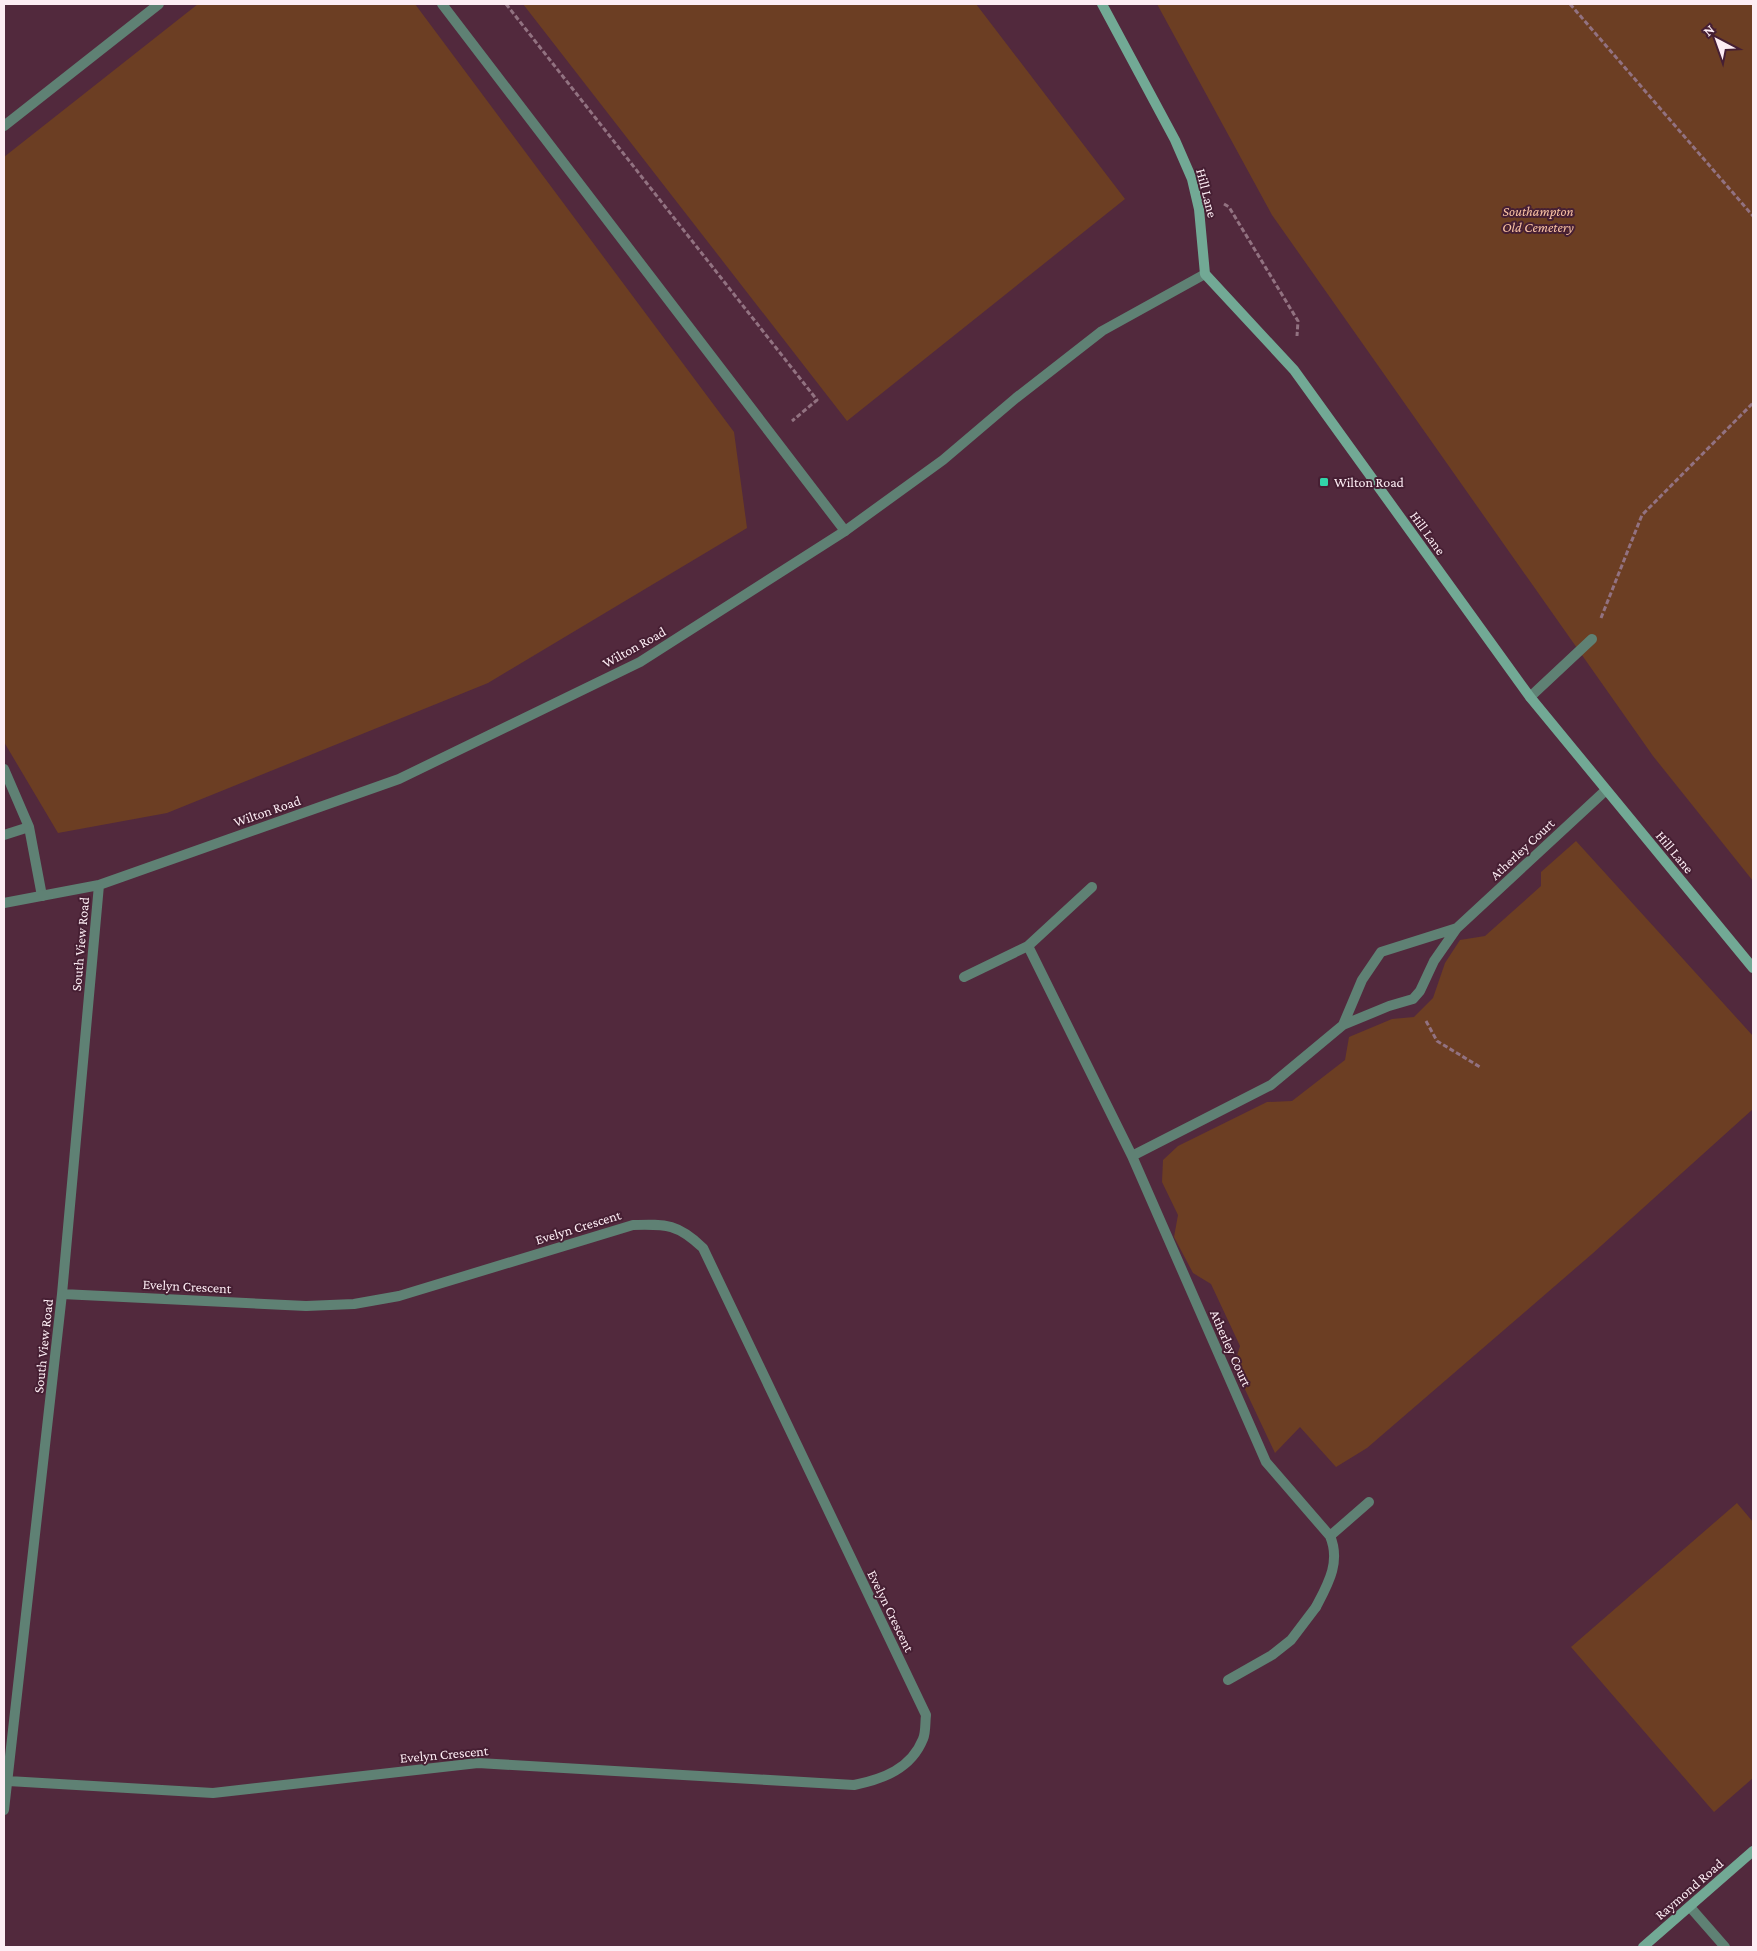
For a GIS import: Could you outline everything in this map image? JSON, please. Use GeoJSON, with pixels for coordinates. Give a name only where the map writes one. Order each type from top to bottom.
{"type":"FeatureCollection","features":[{"type":"Feature","properties":{"kind":"street"},"geometry":{"type":"LineString","coordinates":[[4,126],[159,4]]}},
{"type":"Feature","properties":{"kind":"street"},"geometry":{"type":"LineString","coordinates":[[442,4],[845,531]]}},
{"type":"Feature","properties":{"kind":"street","name":"Hill Lane"},"geometry":{"type":"LineString","coordinates":[[1102,4],[1174,140],[1192,179],[1199,209],[1205,274],[1294,370],[1530,697],[1753,968]]}},
{"type":"Feature","properties":{"kind":"street","name":"Wilton Road"},"geometry":{"type":"LineString","coordinates":[[4,903],[99,885],[399,779],[640,662],[845,531],[943,460],[1016,398],[1102,331],[1205,274]]}},
{"type":"Feature","properties":{"kind":"street"},"geometry":{"type":"LineString","coordinates":[[1530,697],[1592,639]]}},
{"type":"Feature","properties":{"kind":"street"},"geometry":{"type":"LineString","coordinates":[[4,770],[29,827],[42,896]]}},
{"type":"Feature","properties":{"kind":"street","name":"Atherley Court"},"geometry":{"type":"LineString","coordinates":[[1132,1156],[1271,1085],[1343,1025],[1389,1006],[1413,999],[1420,991],[1434,961],[1457,928],[1606,790]]}},
{"type":"Feature","properties":{"kind":"street"},"geometry":{"type":"LineString","coordinates":[[4,835],[29,827]]}},
{"type":"Feature","properties":{"kind":"street","name":"South View Road"},"geometry":{"type":"LineString","coordinates":[[4,1810],[62,1294],[99,885]]}},
{"type":"Feature","properties":{"kind":"street"},"geometry":{"type":"LineString","coordinates":[[964,977],[1028,946],[1092,887]]}},
{"type":"Feature","properties":{"kind":"street","name":"Atherley Court"},"geometry":{"type":"LineString","coordinates":[[1343,1025],[1362,980],[1381,952],[1457,928]]}},
{"type":"Feature","properties":{"kind":"street","name":"Atherley Court"},"geometry":{"type":"LineString","coordinates":[[1028,946],[1132,1156],[1266,1462],[1330,1536]]}},
{"type":"Feature","properties":{"kind":"street","name":"Evelyn Crescent"},"geometry":{"type":"LineString","coordinates":[[8,1782],[213,1793],[478,1763],[854,1785],[879,1779],[907,1764],[923,1738],[926,1715],[703,1248],[686,1232],[660,1224],[633,1225],[399,1296],[354,1304],[306,1306],[62,1294]]}},
{"type":"Feature","properties":{"kind":"street"},"geometry":{"type":"LineString","coordinates":[[1228,1680],[1272,1654],[1291,1640],[1316,1607],[1334,1572],[1335,1548],[1330,1536],[1369,1502]]}},
{"type":"Feature","properties":{"kind":"street","name":"Raymond Road"},"geometry":{"type":"LineString","coordinates":[[1643,1947],[1753,1851]]}},
{"type":"Feature","properties":{"kind":"street"},"geometry":{"type":"LineString","coordinates":[[1690,1907],[1725,1947]]}},
{"type":"Feature","properties":{"kind":"path"},"geometry":{"type":"LineString","coordinates":[[506,4],[817,400],[774,436]]}},
{"type":"Feature","properties":{"kind":"path"},"geometry":{"type":"LineString","coordinates":[[1570,4],[1753,216]]}},
{"type":"Feature","properties":{"kind":"path"},"geometry":{"type":"LineString","coordinates":[[1192,179],[1229,207],[1298,322],[1294,370]]}},
{"type":"Feature","properties":{"kind":"path"},"geometry":{"type":"LineString","coordinates":[[1592,639],[1642,515],[1753,403]]}},
{"type":"Feature","properties":{"kind":"path"},"geometry":{"type":"LineString","coordinates":[[1413,999],[1437,1040],[1480,1067]]}},
{"type":"Feature","properties":{"kind":"green space"},"geometry":{"type":"Polygon","coordinates":[[[198,4],[415,4],[734,432],[747,528],[488,683],[167,813],[58,833],[4,742],[4,157],[198,4]]]}},
{"type":"Feature","properties":{"kind":"green space"},"geometry":{"type":"Polygon","coordinates":[[[523,4],[976,4],[1125,199],[847,421],[523,4]]]}},
{"type":"Feature","properties":{"kind":"green space","name":"Southampton Old Cemetery"},"geometry":{"type":"Polygon","coordinates":[[[1157,4],[1753,4],[1753,881],[1653,756],[1272,215],[1157,4]]]}},
{"type":"Feature","properties":{"kind":"green space"},"geometry":{"type":"Polygon","coordinates":[[[1576,841],[1753,1036],[1753,1109],[1592,1254],[1367,1448],[1336,1467],[1300,1427],[1275,1453],[1234,1366],[1240,1346],[1211,1284],[1193,1273],[1174,1237],[1178,1215],[1162,1182],[1163,1160],[1178,1146],[1267,1102],[1292,1101],[1345,1060],[1349,1037],[1392,1019],[1414,1017],[1433,998],[1445,963],[1460,940],[1485,936],[1541,886],[1541,872],[1576,841]]]}},
{"type":"Feature","properties":{"kind":"green space"},"geometry":{"type":"Polygon","coordinates":[[[1737,1503],[1753,1522],[1753,1778],[1714,1812],[1571,1647],[1737,1503]]]}},
{"type":"Feature","properties":{"kind":"place","name":"Wilton Road"},"geometry":{"type":"Point","coordinates":[1324,482]}}]}
